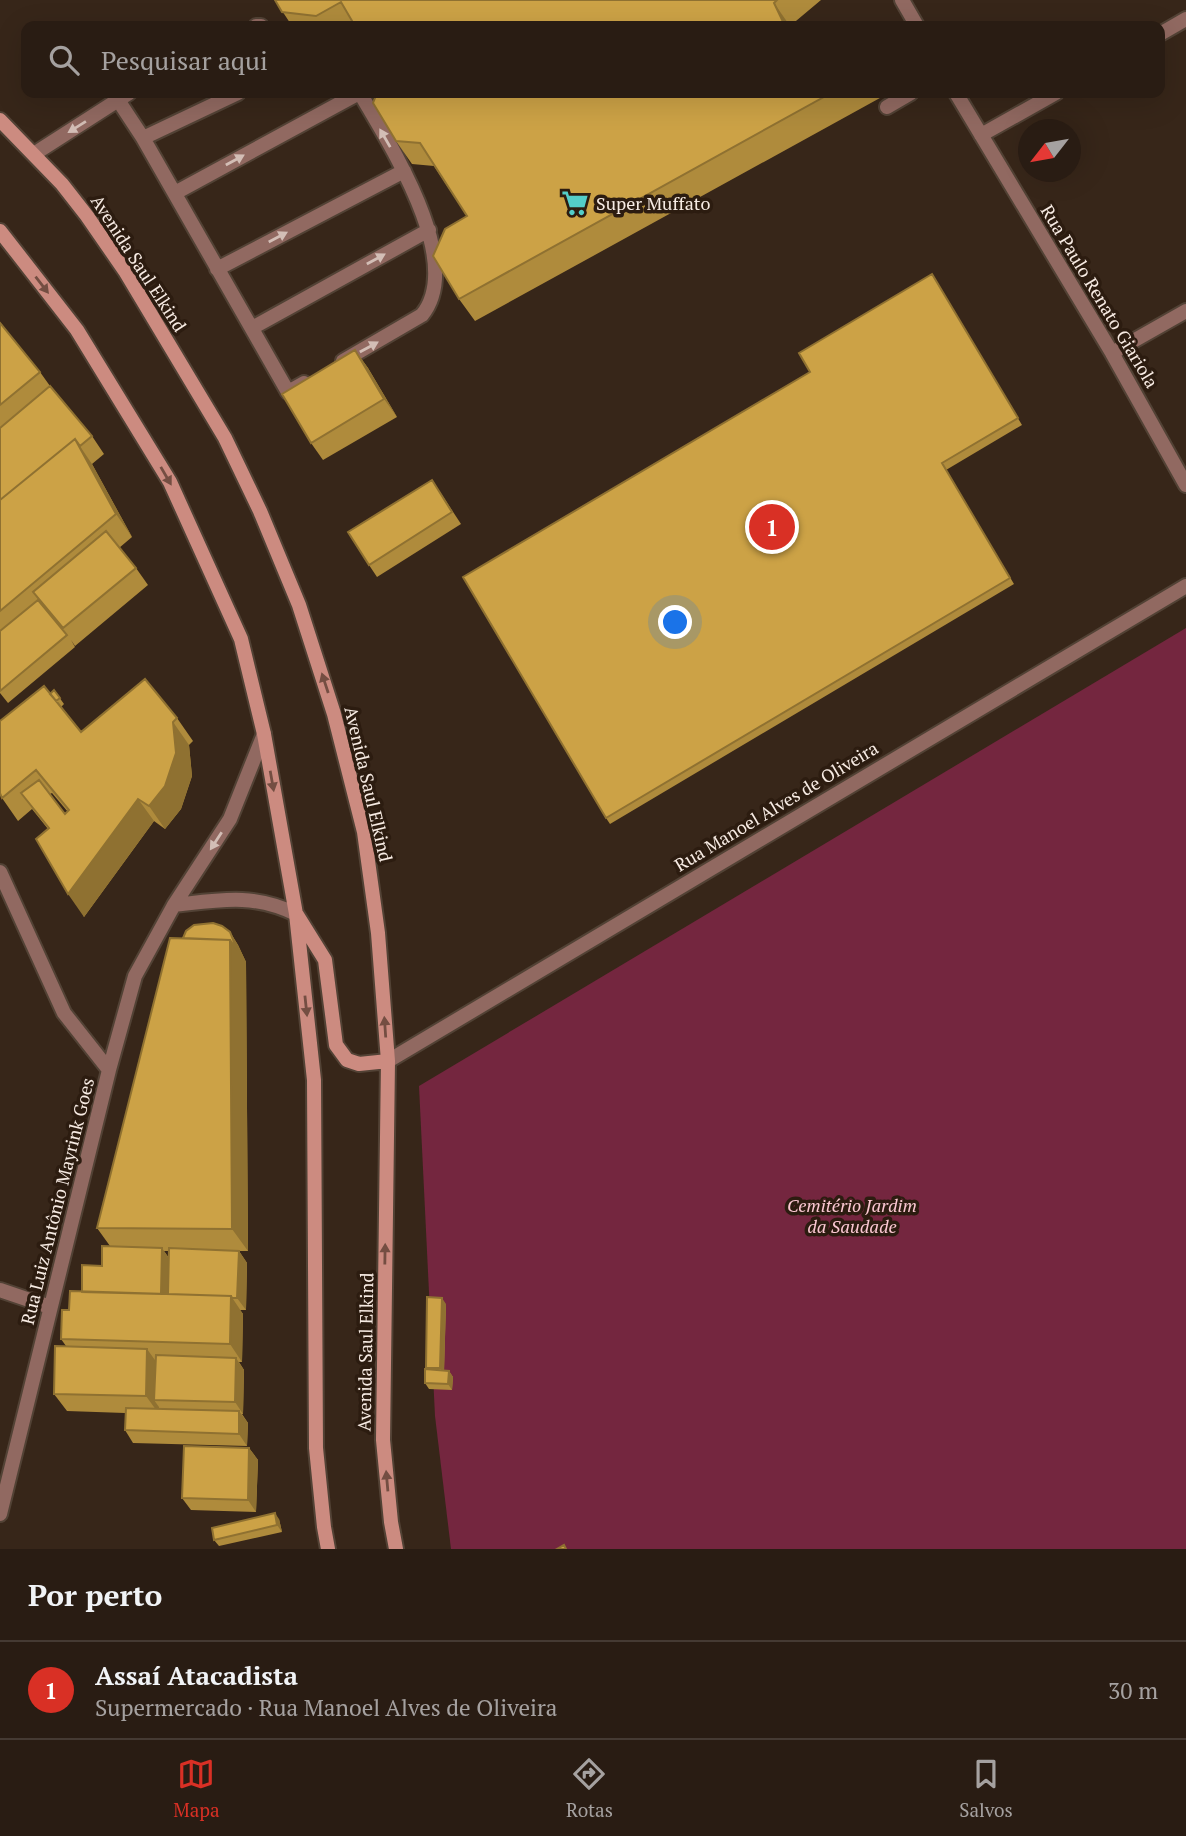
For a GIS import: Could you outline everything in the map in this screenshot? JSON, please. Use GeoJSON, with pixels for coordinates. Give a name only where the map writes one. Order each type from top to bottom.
{"type":"FeatureCollection","features":[{"type":"Feature","properties":{"kind":"main road","name":"Avenida Saul Elkind"},"geometry":{"type":"LineString","coordinates":[[0,120],[34,153],[87,216],[125,271],[225,439],[260,511],[299,606],[334,714],[364,832],[378,933],[388,1061],[383,1440],[396,1549]]}},
{"type":"Feature","properties":{"kind":"main road"},"geometry":{"type":"LineString","coordinates":[[0,231],[77,330],[170,482],[241,639],[264,734],[296,914],[314,1080],[316,1448],[328,1549]]}},
{"type":"Feature","properties":{"kind":"main road"},"geometry":{"type":"LineString","coordinates":[[296,914],[325,960],[336,1045],[347,1060],[359,1065],[388,1061]]}},
{"type":"Feature","properties":{"kind":"street"},"geometry":{"type":"LineString","coordinates":[[902,0],[915,21]]}},
{"type":"Feature","properties":{"kind":"street"},"geometry":{"type":"LineString","coordinates":[[1165,31],[1186,19]]}},
{"type":"Feature","properties":{"kind":"street"},"geometry":{"type":"LineString","coordinates":[[34,153],[121,98]]}},
{"type":"Feature","properties":{"kind":"street"},"geometry":{"type":"LineString","coordinates":[[125,98],[143,138],[288,392],[408,325],[429,307],[435,270],[424,213],[404,171],[362,98]]}},
{"type":"Feature","properties":{"kind":"street"},"geometry":{"type":"LineString","coordinates":[[143,138],[227,98]]}},
{"type":"Feature","properties":{"kind":"street"},"geometry":{"type":"LineString","coordinates":[[175,193],[350,98]]}},
{"type":"Feature","properties":{"kind":"street"},"geometry":{"type":"LineString","coordinates":[[887,107],[902,98]]}},
{"type":"Feature","properties":{"kind":"street","name":"Rua Paulo Renato Giariola"},"geometry":{"type":"LineString","coordinates":[[959,98],[1112,353],[1186,485]]}},
{"type":"Feature","properties":{"kind":"street"},"geometry":{"type":"LineString","coordinates":[[981,135],[1047,98]]}},
{"type":"Feature","properties":{"kind":"street"},"geometry":{"type":"LineString","coordinates":[[217,269],[404,171]]}},
{"type":"Feature","properties":{"kind":"street"},"geometry":{"type":"LineString","coordinates":[[252,328],[429,230]]}},
{"type":"Feature","properties":{"kind":"street"},"geometry":{"type":"LineString","coordinates":[[1112,353],[1186,311]]}},
{"type":"Feature","properties":{"kind":"street","name":"Rua Manoel Alves de Oliveira"},"geometry":{"type":"LineString","coordinates":[[388,1061],[1186,586]]}},
{"type":"Feature","properties":{"kind":"street","name":"Rua Luiz Antônio Mayrink Goes"},"geometry":{"type":"LineString","coordinates":[[0,1514],[109,1070],[135,976],[174,905],[230,819],[264,734]]}},
{"type":"Feature","properties":{"kind":"street"},"geometry":{"type":"LineString","coordinates":[[0,872],[64,1013],[109,1070]]}},
{"type":"Feature","properties":{"kind":"street"},"geometry":{"type":"LineString","coordinates":[[174,905],[232,898],[275,904],[296,914]]}},
{"type":"Feature","properties":{"kind":"street"},"geometry":{"type":"LineString","coordinates":[[0,1290],[50,1307]]}},
{"type":"Feature","properties":{"kind":"green space","name":"Cemitério Jardim da Saudade"},"geometry":{"type":"Polygon","coordinates":[[[1186,628],[1186,1549],[451,1549],[435,1416],[419,1086],[1186,628]]]}},
{"type":"Feature","properties":{"kind":"building"},"geometry":{"type":"Polygon","coordinates":[[[275,0],[777,0],[774,3],[783,21],[352,21],[341,2],[316,16],[282,12],[275,0]]]}},
{"type":"Feature","properties":{"kind":"building","name":"Super Muffato"},"geometry":{"type":"Polygon","coordinates":[[[375,98],[822,98],[459,299],[433,256],[445,229],[467,216],[420,143],[396,141],[373,103],[375,98]]]}},
{"type":"Feature","properties":{"kind":"building"},"geometry":{"type":"Polygon","coordinates":[[[932,274],[1018,418],[942,463],[1010,578],[606,818],[463,577],[810,372],[799,353],[932,274]]]}},
{"type":"Feature","properties":{"kind":"building"},"geometry":{"type":"Polygon","coordinates":[[[0,323],[40,372],[0,405],[0,323]]]}},
{"type":"Feature","properties":{"kind":"building"},"geometry":{"type":"Polygon","coordinates":[[[355,350],[384,399],[311,443],[282,394],[355,350]]]}},
{"type":"Feature","properties":{"kind":"building"},"geometry":{"type":"Polygon","coordinates":[[[50,386],[92,436],[80,446],[75,439],[0,500],[0,428],[50,386]]]}},
{"type":"Feature","properties":{"kind":"building"},"geometry":{"type":"Polygon","coordinates":[[[75,439],[116,514],[0,611],[0,500],[75,439]]]}},
{"type":"Feature","properties":{"kind":"building"},"geometry":{"type":"Polygon","coordinates":[[[432,480],[452,512],[369,565],[348,532],[432,480]]]}},
{"type":"Feature","properties":{"kind":"building"},"geometry":{"type":"Polygon","coordinates":[[[106,531],[136,568],[63,628],[33,592],[106,531]]]}},
{"type":"Feature","properties":{"kind":"building"},"geometry":{"type":"Polygon","coordinates":[[[38,600],[67,635],[0,691],[0,631],[38,600]]]}},
{"type":"Feature","properties":{"kind":"building"},"geometry":{"type":"Polygon","coordinates":[[[145,679],[177,718],[173,722],[176,753],[165,786],[149,806],[138,799],[68,894],[36,839],[49,828],[21,793],[39,780],[65,814],[69,810],[36,770],[2,798],[0,721],[44,686],[81,732],[145,679]]]}},
{"type":"Feature","properties":{"kind":"building"},"geometry":{"type":"Polygon","coordinates":[[[54,690],[60,698],[56,701],[50,694],[54,690]]]}},
{"type":"Feature","properties":{"kind":"building"},"geometry":{"type":"Polygon","coordinates":[[[213,923],[230,932],[237,950],[230,940],[183,938],[186,931],[194,925],[213,923]]]}},
{"type":"Feature","properties":{"kind":"building"},"geometry":{"type":"Polygon","coordinates":[[[170,938],[230,940],[232,1229],[97,1228],[170,938]]]}},
{"type":"Feature","properties":{"kind":"building"},"geometry":{"type":"Polygon","coordinates":[[[102,1246],[162,1248],[161,1294],[82,1292],[82,1265],[102,1266],[102,1246]]]}},
{"type":"Feature","properties":{"kind":"building"},"geometry":{"type":"Polygon","coordinates":[[[169,1248],[239,1251],[237,1298],[168,1294],[169,1248]]]}},
{"type":"Feature","properties":{"kind":"building"},"geometry":{"type":"Polygon","coordinates":[[[70,1291],[231,1296],[230,1344],[61,1339],[62,1310],[69,1310],[70,1291]]]}},
{"type":"Feature","properties":{"kind":"building"},"geometry":{"type":"Polygon","coordinates":[[[427,1297],[442,1298],[440,1368],[426,1368],[427,1297]]]}},
{"type":"Feature","properties":{"kind":"building"},"geometry":{"type":"Polygon","coordinates":[[[55,1346],[147,1349],[146,1396],[54,1394],[55,1346]]]}},
{"type":"Feature","properties":{"kind":"building"},"geometry":{"type":"Polygon","coordinates":[[[156,1355],[236,1358],[235,1402],[154,1400],[156,1355]]]}},
{"type":"Feature","properties":{"kind":"building"},"geometry":{"type":"Polygon","coordinates":[[[425,1369],[449,1371],[448,1384],[425,1383],[425,1369]]]}},
{"type":"Feature","properties":{"kind":"building"},"geometry":{"type":"Polygon","coordinates":[[[126,1408],[239,1411],[239,1434],[125,1430],[126,1408]]]}},
{"type":"Feature","properties":{"kind":"building"},"geometry":{"type":"Polygon","coordinates":[[[184,1446],[249,1448],[248,1500],[182,1498],[184,1446]]]}},
{"type":"Feature","properties":{"kind":"building"},"geometry":{"type":"Polygon","coordinates":[[[275,1513],[277,1525],[214,1540],[212,1528],[275,1513]]]}},
{"type":"Feature","properties":{"kind":"place","name":"Super Muffato"},"geometry":{"type":"Point","coordinates":[575,203]}},
{"type":"Feature","properties":{"kind":"place","name":"Assaí Atacadista"},"geometry":{"type":"Point","coordinates":[772,527]}}]}
